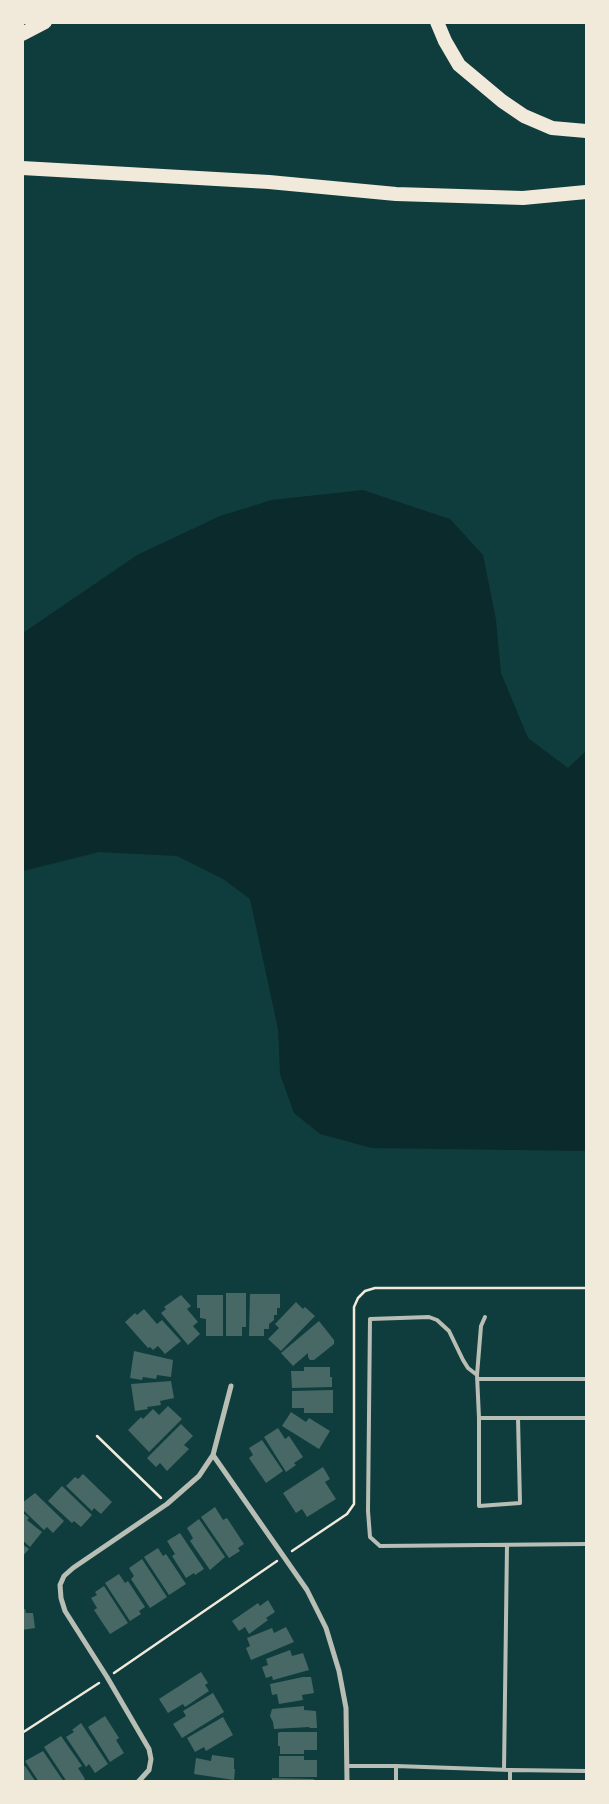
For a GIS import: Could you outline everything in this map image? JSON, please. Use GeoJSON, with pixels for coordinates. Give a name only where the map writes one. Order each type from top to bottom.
{"type":"FeatureCollection","features":[{"type":"Feature","properties":{"kind":"highway"},"geometry":{"type":"LineString","coordinates":[[22,34],[45,22]]}},
{"type":"Feature","properties":{"kind":"highway"},"geometry":{"type":"LineString","coordinates":[[437,22],[445,41],[459,65],[502,101],[524,116],[552,128],[586,131]]}},
{"type":"Feature","properties":{"kind":"highway"},"geometry":{"type":"LineString","coordinates":[[22,168],[269,182],[396,194],[522,198],[586,192]]}},
{"type":"Feature","properties":{"kind":"street"},"geometry":{"type":"LineString","coordinates":[[138,1782],[149,1770],[151,1759],[149,1749],[107,1677],[65,1611],[60,1585],[64,1576],[73,1568],[167,1504],[199,1476],[213,1455],[231,1386]]}},
{"type":"Feature","properties":{"kind":"street"},"geometry":{"type":"LineString","coordinates":[[213,1455],[284,1556],[317,1608],[340,1671],[346,1708],[347,1782]]}},
{"type":"Feature","properties":{"kind":"lane"},"geometry":{"type":"LineString","coordinates":[[586,1379],[477,1377],[463,1360],[449,1331],[437,1320],[429,1317],[370,1319],[368,1511],[370,1537],[380,1546],[586,1544]]}},
{"type":"Feature","properties":{"kind":"lane"},"geometry":{"type":"LineString","coordinates":[[485,1317],[481,1326],[477,1377],[479,1506],[520,1503],[518,1418]]}},
{"type":"Feature","properties":{"kind":"lane"},"geometry":{"type":"LineString","coordinates":[[479,1418],[586,1418]]}},
{"type":"Feature","properties":{"kind":"lane"},"geometry":{"type":"LineString","coordinates":[[504,1770],[507,1545]]}},
{"type":"Feature","properties":{"kind":"lane"},"geometry":{"type":"LineString","coordinates":[[347,1766],[586,1771]]}},
{"type":"Feature","properties":{"kind":"lane"},"geometry":{"type":"LineString","coordinates":[[396,1766],[396,1782]]}},
{"type":"Feature","properties":{"kind":"lane"},"geometry":{"type":"LineString","coordinates":[[510,1770],[510,1782]]}},
{"type":"Feature","properties":{"kind":"path"},"geometry":{"type":"LineString","coordinates":[[22,1733],[347,1514],[354,1504],[354,1307],[358,1298],[365,1290],[375,1288],[586,1288]]}},
{"type":"Feature","properties":{"kind":"path"},"geometry":{"type":"LineString","coordinates":[[97,1436],[167,1504]]}},
{"type":"Feature","properties":{"kind":"water"},"geometry":{"type":"Polygon","coordinates":[[[363,490],[450,519],[483,555],[496,620],[501,673],[528,738],[568,768],[586,751],[586,1151],[372,1148],[320,1134],[294,1113],[280,1074],[278,1029],[250,899],[223,879],[177,856],[99,852],[23,871],[23,633],[137,555],[220,516],[272,500],[363,490]]]}},
{"type":"Feature","properties":{"kind":"building"},"geometry":{"type":"Polygon","coordinates":[[[226,1293],[246,1293],[246,1327],[242,1327],[242,1336],[226,1336],[226,1293]]]}},
{"type":"Feature","properties":{"kind":"building"},"geometry":{"type":"Polygon","coordinates":[[[250,1294],[280,1294],[280,1308],[277,1308],[277,1315],[274,1315],[274,1320],[269,1324],[269,1329],[264,1329],[264,1336],[249,1336],[250,1294]]]}},
{"type":"Feature","properties":{"kind":"building"},"geometry":{"type":"Polygon","coordinates":[[[181,1295],[191,1306],[187,1309],[198,1322],[193,1326],[200,1334],[188,1345],[161,1313],[166,1309],[164,1307],[181,1295]]]}},
{"type":"Feature","properties":{"kind":"building"},"geometry":{"type":"Polygon","coordinates":[[[197,1295],[223,1295],[223,1336],[206,1336],[206,1319],[200,1318],[200,1308],[197,1308],[197,1295]]]}},
{"type":"Feature","properties":{"kind":"building"},"geometry":{"type":"Polygon","coordinates":[[[296,1302],[315,1316],[281,1351],[268,1339],[279,1328],[275,1324],[296,1302]]]}},
{"type":"Feature","properties":{"kind":"building"},"geometry":{"type":"Polygon","coordinates":[[[144,1309],[157,1324],[162,1320],[181,1341],[165,1354],[158,1346],[153,1350],[150,1347],[148,1348],[125,1322],[135,1313],[137,1315],[144,1309]]]}},
{"type":"Feature","properties":{"kind":"building"},"geometry":{"type":"Polygon","coordinates":[[[319,1321],[334,1340],[334,1344],[314,1360],[310,1360],[308,1353],[293,1366],[281,1353],[319,1321]]]}},
{"type":"Feature","properties":{"kind":"building"},"geometry":{"type":"Polygon","coordinates":[[[134,1351],[173,1360],[171,1377],[157,1375],[156,1379],[143,1377],[142,1380],[130,1378],[134,1351]]]}},
{"type":"Feature","properties":{"kind":"building"},"geometry":{"type":"Polygon","coordinates":[[[304,1367],[330,1367],[332,1387],[292,1388],[291,1371],[304,1371],[304,1367]]]}},
{"type":"Feature","properties":{"kind":"building"},"geometry":{"type":"Polygon","coordinates":[[[171,1381],[174,1398],[160,1401],[161,1405],[135,1411],[131,1384],[171,1381]]]}},
{"type":"Feature","properties":{"kind":"building"},"geometry":{"type":"Polygon","coordinates":[[[333,1390],[333,1413],[304,1413],[304,1408],[292,1408],[292,1391],[333,1390]]]}},
{"type":"Feature","properties":{"kind":"building"},"geometry":{"type":"Polygon","coordinates":[[[168,1406],[182,1419],[149,1452],[128,1430],[141,1417],[143,1419],[153,1409],[159,1415],[168,1406]]]}},
{"type":"Feature","properties":{"kind":"building"},"geometry":{"type":"Polygon","coordinates":[[[291,1412],[306,1422],[309,1418],[330,1431],[319,1449],[282,1426],[291,1412]]]}},
{"type":"Feature","properties":{"kind":"building"},"geometry":{"type":"Polygon","coordinates":[[[181,1424],[193,1436],[184,1445],[189,1449],[167,1471],[160,1463],[156,1467],[147,1458],[181,1424]]]}},
{"type":"Feature","properties":{"kind":"building"},"geometry":{"type":"Polygon","coordinates":[[[278,1428],[285,1439],[289,1436],[303,1457],[286,1472],[264,1437],[278,1428]]]}},
{"type":"Feature","properties":{"kind":"building"},"geometry":{"type":"Polygon","coordinates":[[[262,1440],[283,1471],[266,1483],[249,1458],[253,1455],[249,1448],[262,1440]]]}},
{"type":"Feature","properties":{"kind":"building"},"geometry":{"type":"Polygon","coordinates":[[[323,1467],[330,1479],[325,1482],[336,1499],[307,1517],[302,1509],[296,1513],[283,1493],[323,1467]]]}},
{"type":"Feature","properties":{"kind":"building"},"geometry":{"type":"Polygon","coordinates":[[[83,1474],[112,1502],[101,1514],[94,1508],[92,1511],[66,1486],[75,1477],[78,1479],[83,1474]]]}},
{"type":"Feature","properties":{"kind":"building"},"geometry":{"type":"Polygon","coordinates":[[[62,1486],[92,1515],[81,1527],[74,1521],[72,1523],[48,1501],[62,1486]]]}},
{"type":"Feature","properties":{"kind":"building"},"geometry":{"type":"Polygon","coordinates":[[[35,1493],[64,1521],[53,1533],[47,1527],[44,1530],[22,1509],[22,1503],[35,1493]]]}},
{"type":"Feature","properties":{"kind":"building"},"geometry":{"type":"Polygon","coordinates":[[[215,1507],[223,1520],[227,1518],[244,1544],[238,1548],[240,1551],[229,1558],[201,1517],[215,1507]]]}},
{"type":"Feature","properties":{"kind":"building"},"geometry":{"type":"Polygon","coordinates":[[[22,1512],[29,1518],[27,1520],[42,1532],[30,1547],[22,1540],[22,1512]]]}},
{"type":"Feature","properties":{"kind":"building"},"geometry":{"type":"Polygon","coordinates":[[[199,1519],[225,1557],[210,1570],[190,1541],[193,1538],[187,1528],[199,1519]]]}},
{"type":"Feature","properties":{"kind":"building"},"geometry":{"type":"Polygon","coordinates":[[[180,1533],[204,1569],[186,1578],[172,1556],[175,1554],[167,1541],[180,1533]]]}},
{"type":"Feature","properties":{"kind":"building"},"geometry":{"type":"Polygon","coordinates":[[[22,1544],[29,1549],[22,1557],[22,1544]]]}},
{"type":"Feature","properties":{"kind":"building"},"geometry":{"type":"Polygon","coordinates":[[[158,1548],[163,1556],[166,1554],[186,1584],[169,1595],[144,1557],[158,1548]]]}},
{"type":"Feature","properties":{"kind":"building"},"geometry":{"type":"Polygon","coordinates":[[[142,1559],[167,1597],[150,1608],[131,1579],[134,1576],[129,1568],[142,1559]]]}},
{"type":"Feature","properties":{"kind":"building"},"geometry":{"type":"Polygon","coordinates":[[[119,1574],[125,1583],[128,1581],[145,1607],[139,1611],[141,1614],[130,1621],[105,1583],[119,1574]]]}},
{"type":"Feature","properties":{"kind":"building"},"geometry":{"type":"Polygon","coordinates":[[[104,1586],[128,1623],[110,1634],[94,1610],[97,1608],[91,1598],[97,1595],[95,1592],[104,1586]]]}},
{"type":"Feature","properties":{"kind":"building"},"geometry":{"type":"Polygon","coordinates":[[[268,1600],[275,1612],[266,1618],[268,1620],[249,1634],[245,1627],[239,1631],[232,1621],[258,1603],[260,1606],[268,1600]]]}},
{"type":"Feature","properties":{"kind":"building"},"geometry":{"type":"Polygon","coordinates":[[[22,1609],[25,1609],[26,1613],[33,1613],[35,1628],[22,1630],[22,1609]]]}},
{"type":"Feature","properties":{"kind":"building"},"geometry":{"type":"Polygon","coordinates":[[[286,1627],[294,1642],[251,1660],[246,1648],[250,1646],[247,1638],[272,1628],[274,1633],[286,1627]]]}},
{"type":"Feature","properties":{"kind":"building"},"geometry":{"type":"Polygon","coordinates":[[[290,1650],[292,1656],[303,1653],[309,1670],[273,1680],[272,1676],[266,1678],[262,1667],[268,1665],[266,1659],[290,1650]]]}},
{"type":"Feature","properties":{"kind":"building"},"geometry":{"type":"Polygon","coordinates":[[[201,1672],[208,1683],[205,1685],[209,1691],[185,1707],[183,1704],[168,1713],[159,1699],[201,1672]]]}},
{"type":"Feature","properties":{"kind":"building"},"geometry":{"type":"Polygon","coordinates":[[[311,1677],[314,1693],[302,1695],[303,1700],[279,1704],[277,1694],[272,1695],[270,1684],[311,1677]]]}},
{"type":"Feature","properties":{"kind":"building"},"geometry":{"type":"Polygon","coordinates":[[[213,1693],[224,1712],[182,1738],[173,1724],[186,1716],[183,1711],[213,1693]]]}},
{"type":"Feature","properties":{"kind":"building"},"geometry":{"type":"Polygon","coordinates":[[[304,1706],[304,1710],[316,1711],[317,1728],[274,1729],[270,1716],[272,1709],[304,1706]]]}},
{"type":"Feature","properties":{"kind":"building"},"geometry":{"type":"Polygon","coordinates":[[[105,1716],[119,1738],[116,1740],[124,1753],[110,1762],[88,1727],[105,1716]]]}},
{"type":"Feature","properties":{"kind":"building"},"geometry":{"type":"Polygon","coordinates":[[[223,1717],[233,1735],[206,1751],[204,1747],[195,1752],[187,1738],[223,1717]]]}},
{"type":"Feature","properties":{"kind":"building"},"geometry":{"type":"Polygon","coordinates":[[[81,1723],[108,1764],[95,1773],[89,1764],[86,1767],[66,1737],[74,1732],[72,1730],[81,1723]]]}},
{"type":"Feature","properties":{"kind":"building"},"geometry":{"type":"Polygon","coordinates":[[[317,1732],[317,1750],[304,1750],[304,1754],[280,1754],[278,1733],[317,1732]]]}},
{"type":"Feature","properties":{"kind":"building"},"geometry":{"type":"Polygon","coordinates":[[[61,1736],[82,1766],[78,1768],[85,1779],[82,1782],[67,1782],[44,1747],[61,1736]]]}},
{"type":"Feature","properties":{"kind":"building"},"geometry":{"type":"Polygon","coordinates":[[[43,1751],[64,1782],[39,1782],[25,1761],[43,1751]]]}},
{"type":"Feature","properties":{"kind":"building"},"geometry":{"type":"Polygon","coordinates":[[[212,1755],[234,1758],[234,1780],[194,1774],[196,1758],[211,1761],[212,1755]]]}},
{"type":"Feature","properties":{"kind":"building"},"geometry":{"type":"Polygon","coordinates":[[[279,1756],[304,1756],[304,1760],[317,1760],[317,1777],[279,1777],[279,1756]]]}},
{"type":"Feature","properties":{"kind":"building"},"geometry":{"type":"Polygon","coordinates":[[[25,1766],[36,1782],[22,1782],[22,1767],[25,1766]]]}},
{"type":"Feature","properties":{"kind":"building"},"geometry":{"type":"Polygon","coordinates":[[[272,1778],[314,1779],[314,1782],[272,1782],[272,1778]]]}}]}
